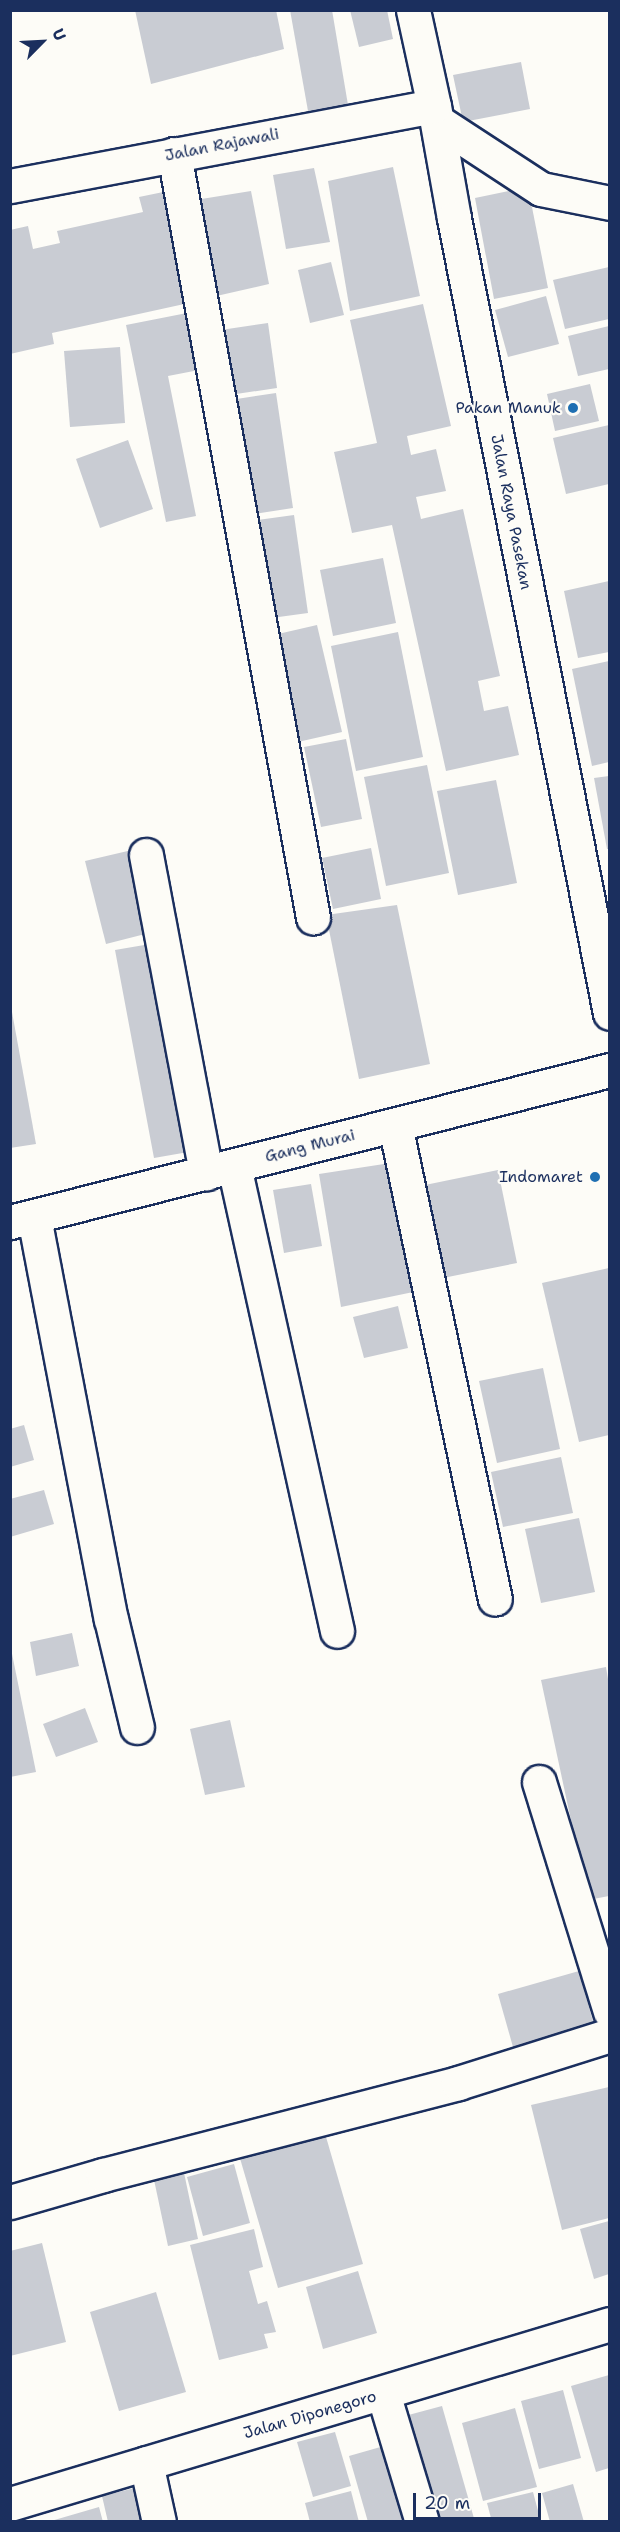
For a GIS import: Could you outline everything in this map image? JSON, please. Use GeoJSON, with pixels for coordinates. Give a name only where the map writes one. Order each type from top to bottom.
{"type":"FeatureCollection","features":[{"type":"Feature","properties":{"kind":"street","name":"Jalan Raya Pasekan"},"geometry":{"type":"LineString","coordinates":[[413,10],[435,113],[609,1013]]}},
{"type":"Feature","properties":{"kind":"street","name":"Jalan Rajawali"},"geometry":{"type":"LineString","coordinates":[[10,186],[174,154],[435,113]]}},
{"type":"Feature","properties":{"kind":"street"},"geometry":{"type":"LineString","coordinates":[[435,113],[541,189],[609,203]]}},
{"type":"Feature","properties":{"kind":"street"},"geometry":{"type":"LineString","coordinates":[[174,154],[313,916]]}},
{"type":"Feature","properties":{"kind":"street"},"geometry":{"type":"LineString","coordinates":[[146,855],[220,1169],[337,1631]]}},
{"type":"Feature","properties":{"kind":"street","name":"Gang Murai"},"geometry":{"type":"LineString","coordinates":[[22,1219],[609,1070]]}},
{"type":"Feature","properties":{"kind":"street"},"geometry":{"type":"LineString","coordinates":[[395,1125],[495,1599]]}},
{"type":"Feature","properties":{"kind":"street"},"geometry":{"type":"LineString","coordinates":[[22,1219],[137,1727]]}},
{"type":"Feature","properties":{"kind":"street"},"geometry":{"type":"LineString","coordinates":[[539,1782],[609,2011]]}},
{"type":"Feature","properties":{"kind":"street"},"geometry":{"type":"LineString","coordinates":[[10,2202],[103,2175],[458,2083],[609,2036]]}},
{"type":"Feature","properties":{"kind":"street","name":"Jalan Diponegoro"},"geometry":{"type":"LineString","coordinates":[[10,2504],[609,2326]]}},
{"type":"Feature","properties":{"kind":"street"},"geometry":{"type":"LineString","coordinates":[[383,2393],[422,2522]]}},
{"type":"Feature","properties":{"kind":"street"},"geometry":{"type":"LineString","coordinates":[[146,2463],[159,2522]]}},
{"type":"Feature","properties":{"kind":"building"},"geometry":{"type":"Polygon","coordinates":[[[135,10],[276,10],[284,49],[151,84],[135,10]]]}},
{"type":"Feature","properties":{"kind":"building"},"geometry":{"type":"Polygon","coordinates":[[[290,10],[332,10],[348,105],[308,111],[290,10]]]}},
{"type":"Feature","properties":{"kind":"building"},"geometry":{"type":"Polygon","coordinates":[[[350,10],[387,10],[393,39],[359,47],[350,10]]]}},
{"type":"Feature","properties":{"kind":"building"},"geometry":{"type":"Polygon","coordinates":[[[521,62],[530,109],[463,122],[453,75],[521,62]]]}},
{"type":"Feature","properties":{"kind":"building"},"geometry":{"type":"Polygon","coordinates":[[[393,167],[420,296],[350,311],[328,181],[393,167]]]}},
{"type":"Feature","properties":{"kind":"building"},"geometry":{"type":"Polygon","coordinates":[[[314,168],[330,242],[286,249],[273,175],[314,168]]]}},
{"type":"Feature","properties":{"kind":"building"},"geometry":{"type":"Polygon","coordinates":[[[528,187],[548,288],[494,299],[475,198],[528,187]]]}},
{"type":"Feature","properties":{"kind":"building"},"geometry":{"type":"Polygon","coordinates":[[[173,190],[198,301],[52,333],[54,344],[10,354],[10,230],[28,226],[33,249],[60,243],[57,231],[143,212],[139,197],[173,190]]]}},
{"type":"Feature","properties":{"kind":"building"},"geometry":{"type":"Polygon","coordinates":[[[251,191],[269,284],[212,297],[189,201],[251,191]]]}},
{"type":"Feature","properties":{"kind":"building"},"geometry":{"type":"Polygon","coordinates":[[[331,262],[344,315],[310,323],[298,270],[331,262]]]}},
{"type":"Feature","properties":{"kind":"building"},"geometry":{"type":"Polygon","coordinates":[[[609,267],[609,319],[565,329],[553,280],[609,267]]]}},
{"type":"Feature","properties":{"kind":"building"},"geometry":{"type":"Polygon","coordinates":[[[546,296],[559,344],[508,357],[495,310],[546,296]]]}},
{"type":"Feature","properties":{"kind":"building"},"geometry":{"type":"Polygon","coordinates":[[[423,304],[451,426],[407,436],[411,455],[436,449],[446,491],[416,497],[421,519],[463,509],[500,676],[478,681],[484,711],[508,706],[519,755],[446,771],[392,525],[352,533],[334,452],[377,443],[350,320],[423,304]]]}},
{"type":"Feature","properties":{"kind":"building"},"geometry":{"type":"Polygon","coordinates":[[[187,313],[199,370],[168,376],[196,516],[166,522],[126,325],[187,313]]]}},
{"type":"Feature","properties":{"kind":"building"},"geometry":{"type":"Polygon","coordinates":[[[268,323],[277,388],[223,396],[214,331],[268,323]]]}},
{"type":"Feature","properties":{"kind":"building"},"geometry":{"type":"Polygon","coordinates":[[[609,326],[609,369],[578,376],[568,336],[609,326]]]}},
{"type":"Feature","properties":{"kind":"building"},"geometry":{"type":"Polygon","coordinates":[[[120,347],[125,423],[70,427],[64,351],[120,347]]]}},
{"type":"Feature","properties":{"kind":"building","name":"Pakan Manuk"},"geometry":{"type":"Polygon","coordinates":[[[590,384],[599,421],[555,431],[547,394],[590,384]]]}},
{"type":"Feature","properties":{"kind":"building"},"geometry":{"type":"Polygon","coordinates":[[[276,393],[293,508],[247,515],[230,400],[276,393]]]}},
{"type":"Feature","properties":{"kind":"building"},"geometry":{"type":"Polygon","coordinates":[[[609,425],[609,484],[566,494],[553,438],[609,425]]]}},
{"type":"Feature","properties":{"kind":"building"},"geometry":{"type":"Polygon","coordinates":[[[128,440],[153,509],[100,528],[76,459],[128,440]]]}},
{"type":"Feature","properties":{"kind":"building"},"geometry":{"type":"Polygon","coordinates":[[[294,515],[308,613],[264,619],[250,521],[294,515]]]}},
{"type":"Feature","properties":{"kind":"building"},"geometry":{"type":"Polygon","coordinates":[[[383,558],[396,623],[333,636],[320,570],[383,558]]]}},
{"type":"Feature","properties":{"kind":"building"},"geometry":{"type":"Polygon","coordinates":[[[609,581],[609,652],[578,658],[564,591],[609,581]]]}},
{"type":"Feature","properties":{"kind":"building"},"geometry":{"type":"Polygon","coordinates":[[[317,625],[342,732],[289,744],[265,637],[317,625]]]}},
{"type":"Feature","properties":{"kind":"building"},"geometry":{"type":"Polygon","coordinates":[[[398,632],[423,757],[356,771],[331,646],[398,632]]]}},
{"type":"Feature","properties":{"kind":"building"},"geometry":{"type":"Polygon","coordinates":[[[609,661],[609,762],[592,766],[572,669],[609,661]]]}},
{"type":"Feature","properties":{"kind":"building"},"geometry":{"type":"Polygon","coordinates":[[[346,739],[362,819],[321,827],[304,747],[346,739]]]}},
{"type":"Feature","properties":{"kind":"building"},"geometry":{"type":"Polygon","coordinates":[[[427,765],[449,873],[386,886],[364,777],[427,765]]]}},
{"type":"Feature","properties":{"kind":"building"},"geometry":{"type":"Polygon","coordinates":[[[609,776],[609,849],[607,849],[594,778],[609,776]]]}},
{"type":"Feature","properties":{"kind":"building"},"geometry":{"type":"Polygon","coordinates":[[[496,780],[517,883],[458,895],[437,791],[496,780]]]}},
{"type":"Feature","properties":{"kind":"building"},"geometry":{"type":"Polygon","coordinates":[[[371,848],[381,899],[333,909],[322,858],[371,848]]]}},
{"type":"Feature","properties":{"kind":"building"},"geometry":{"type":"Polygon","coordinates":[[[132,850],[153,932],[106,944],[85,861],[132,850]]]}},
{"type":"Feature","properties":{"kind":"building"},"geometry":{"type":"Polygon","coordinates":[[[397,905],[430,1064],[359,1079],[326,915],[397,905]]]}},
{"type":"Feature","properties":{"kind":"building"},"geometry":{"type":"Polygon","coordinates":[[[156,943],[194,1151],[154,1158],[115,950],[156,943]]]}},
{"type":"Feature","properties":{"kind":"building"},"geometry":{"type":"Polygon","coordinates":[[[12,1012],[36,1144],[10,1148],[10,1013],[12,1012]]]}},
{"type":"Feature","properties":{"kind":"building"},"geometry":{"type":"Polygon","coordinates":[[[397,1162],[423,1290],[341,1307],[319,1174],[397,1162]]]}},
{"type":"Feature","properties":{"kind":"building"},"geometry":{"type":"Polygon","coordinates":[[[498,1170],[517,1263],[443,1278],[425,1185],[498,1170]]]}},
{"type":"Feature","properties":{"kind":"building"},"geometry":{"type":"Polygon","coordinates":[[[311,1184],[322,1246],[284,1253],[273,1190],[311,1184]]]}},
{"type":"Feature","properties":{"kind":"building"},"geometry":{"type":"Polygon","coordinates":[[[609,1268],[609,1435],[579,1442],[542,1283],[609,1268]]]}},
{"type":"Feature","properties":{"kind":"building"},"geometry":{"type":"Polygon","coordinates":[[[398,1306],[408,1348],[364,1358],[353,1317],[398,1306]]]}},
{"type":"Feature","properties":{"kind":"building"},"geometry":{"type":"Polygon","coordinates":[[[543,1368],[560,1449],[497,1463],[479,1381],[543,1368]]]}},
{"type":"Feature","properties":{"kind":"building"},"geometry":{"type":"Polygon","coordinates":[[[24,1425],[34,1460],[10,1467],[10,1429],[24,1425]]]}},
{"type":"Feature","properties":{"kind":"building"},"geometry":{"type":"Polygon","coordinates":[[[561,1457],[573,1513],[503,1527],[491,1472],[561,1457]]]}},
{"type":"Feature","properties":{"kind":"building"},"geometry":{"type":"Polygon","coordinates":[[[44,1490],[54,1524],[10,1537],[10,1499],[44,1490]]]}},
{"type":"Feature","properties":{"kind":"building"},"geometry":{"type":"Polygon","coordinates":[[[579,1518],[595,1592],[541,1603],[525,1529],[579,1518]]]}},
{"type":"Feature","properties":{"kind":"building"},"geometry":{"type":"Polygon","coordinates":[[[72,1633],[79,1666],[36,1676],[30,1642],[72,1633]]]}},
{"type":"Feature","properties":{"kind":"building"},"geometry":{"type":"Polygon","coordinates":[[[10,1644],[36,1772],[10,1777],[10,1644]]]}},
{"type":"Feature","properties":{"kind":"building"},"geometry":{"type":"Polygon","coordinates":[[[606,1667],[609,1685],[609,1896],[588,1900],[541,1680],[606,1667]]]}},
{"type":"Feature","properties":{"kind":"building"},"geometry":{"type":"Polygon","coordinates":[[[85,1708],[98,1742],[56,1757],[43,1724],[85,1708]]]}},
{"type":"Feature","properties":{"kind":"building"},"geometry":{"type":"Polygon","coordinates":[[[230,1720],[245,1787],[205,1795],[190,1729],[230,1720]]]}},
{"type":"Feature","properties":{"kind":"building"},"geometry":{"type":"Polygon","coordinates":[[[579,1971],[594,2025],[513,2047],[498,1994],[579,1971]]]}},
{"type":"Feature","properties":{"kind":"building"},"geometry":{"type":"Polygon","coordinates":[[[609,2087],[609,2218],[562,2230],[531,2105],[609,2087]]]}},
{"type":"Feature","properties":{"kind":"building"},"geometry":{"type":"Polygon","coordinates":[[[324,2130],[363,2264],[278,2288],[239,2155],[324,2130]]]}},
{"type":"Feature","properties":{"kind":"building"},"geometry":{"type":"Polygon","coordinates":[[[234,2164],[250,2223],[203,2236],[187,2177],[234,2164]]]}},
{"type":"Feature","properties":{"kind":"building"},"geometry":{"type":"Polygon","coordinates":[[[183,2168],[198,2239],[168,2246],[153,2175],[183,2168]]]}},
{"type":"Feature","properties":{"kind":"building"},"geometry":{"type":"Polygon","coordinates":[[[609,2221],[609,2274],[594,2279],[580,2229],[609,2221]]]}},
{"type":"Feature","properties":{"kind":"building"},"geometry":{"type":"Polygon","coordinates":[[[254,2229],[263,2267],[249,2271],[258,2304],[267,2301],[276,2332],[264,2334],[268,2348],[219,2360],[190,2245],[254,2229]]]}},
{"type":"Feature","properties":{"kind":"building"},"geometry":{"type":"Polygon","coordinates":[[[42,2243],[66,2342],[10,2356],[10,2251],[42,2243]]]}},
{"type":"Feature","properties":{"kind":"building"},"geometry":{"type":"Polygon","coordinates":[[[358,2271],[377,2333],[323,2349],[306,2287],[358,2271]]]}},
{"type":"Feature","properties":{"kind":"building"},"geometry":{"type":"Polygon","coordinates":[[[156,2292],[186,2392],[119,2411],[90,2312],[156,2292]]]}},
{"type":"Feature","properties":{"kind":"building"},"geometry":{"type":"Polygon","coordinates":[[[609,2375],[609,2468],[596,2472],[571,2386],[609,2375]]]}},
{"type":"Feature","properties":{"kind":"building"},"geometry":{"type":"Polygon","coordinates":[[[563,2390],[581,2458],[539,2469],[521,2401],[563,2390]]]}},
{"type":"Feature","properties":{"kind":"building"},"geometry":{"type":"Polygon","coordinates":[[[442,2406],[475,2522],[430,2522],[401,2417],[442,2406]]]}},
{"type":"Feature","properties":{"kind":"building"},"geometry":{"type":"Polygon","coordinates":[[[515,2408],[537,2487],[483,2501],[462,2423],[515,2408]]]}},
{"type":"Feature","properties":{"kind":"building"},"geometry":{"type":"Polygon","coordinates":[[[335,2432],[351,2486],[313,2497],[297,2442],[335,2432]]]}},
{"type":"Feature","properties":{"kind":"building"},"geometry":{"type":"Polygon","coordinates":[[[391,2444],[413,2517],[397,2522],[368,2522],[349,2456],[391,2444]]]}},
{"type":"Feature","properties":{"kind":"building"},"geometry":{"type":"Polygon","coordinates":[[[573,2484],[584,2522],[550,2522],[542,2493],[573,2484]]]}},
{"type":"Feature","properties":{"kind":"building"},"geometry":{"type":"Polygon","coordinates":[[[143,2486],[153,2522],[108,2522],[102,2496],[143,2486]]]}},
{"type":"Feature","properties":{"kind":"building"},"geometry":{"type":"Polygon","coordinates":[[[351,2491],[359,2522],[310,2522],[305,2503],[351,2491]]]}},
{"type":"Feature","properties":{"kind":"building"},"geometry":{"type":"Polygon","coordinates":[[[533,2492],[541,2522],[492,2522],[487,2503],[533,2492]]]}},
{"type":"Feature","properties":{"kind":"building"},"geometry":{"type":"Polygon","coordinates":[[[99,2507],[103,2522],[51,2521],[99,2507]]]}},
{"type":"Feature","properties":{"kind":"place","name":"Pakan Manuk"},"geometry":{"type":"Point","coordinates":[573,408]}},
{"type":"Feature","properties":{"kind":"place","name":"Indomaret"},"geometry":{"type":"Point","coordinates":[595,1177]}}]}
